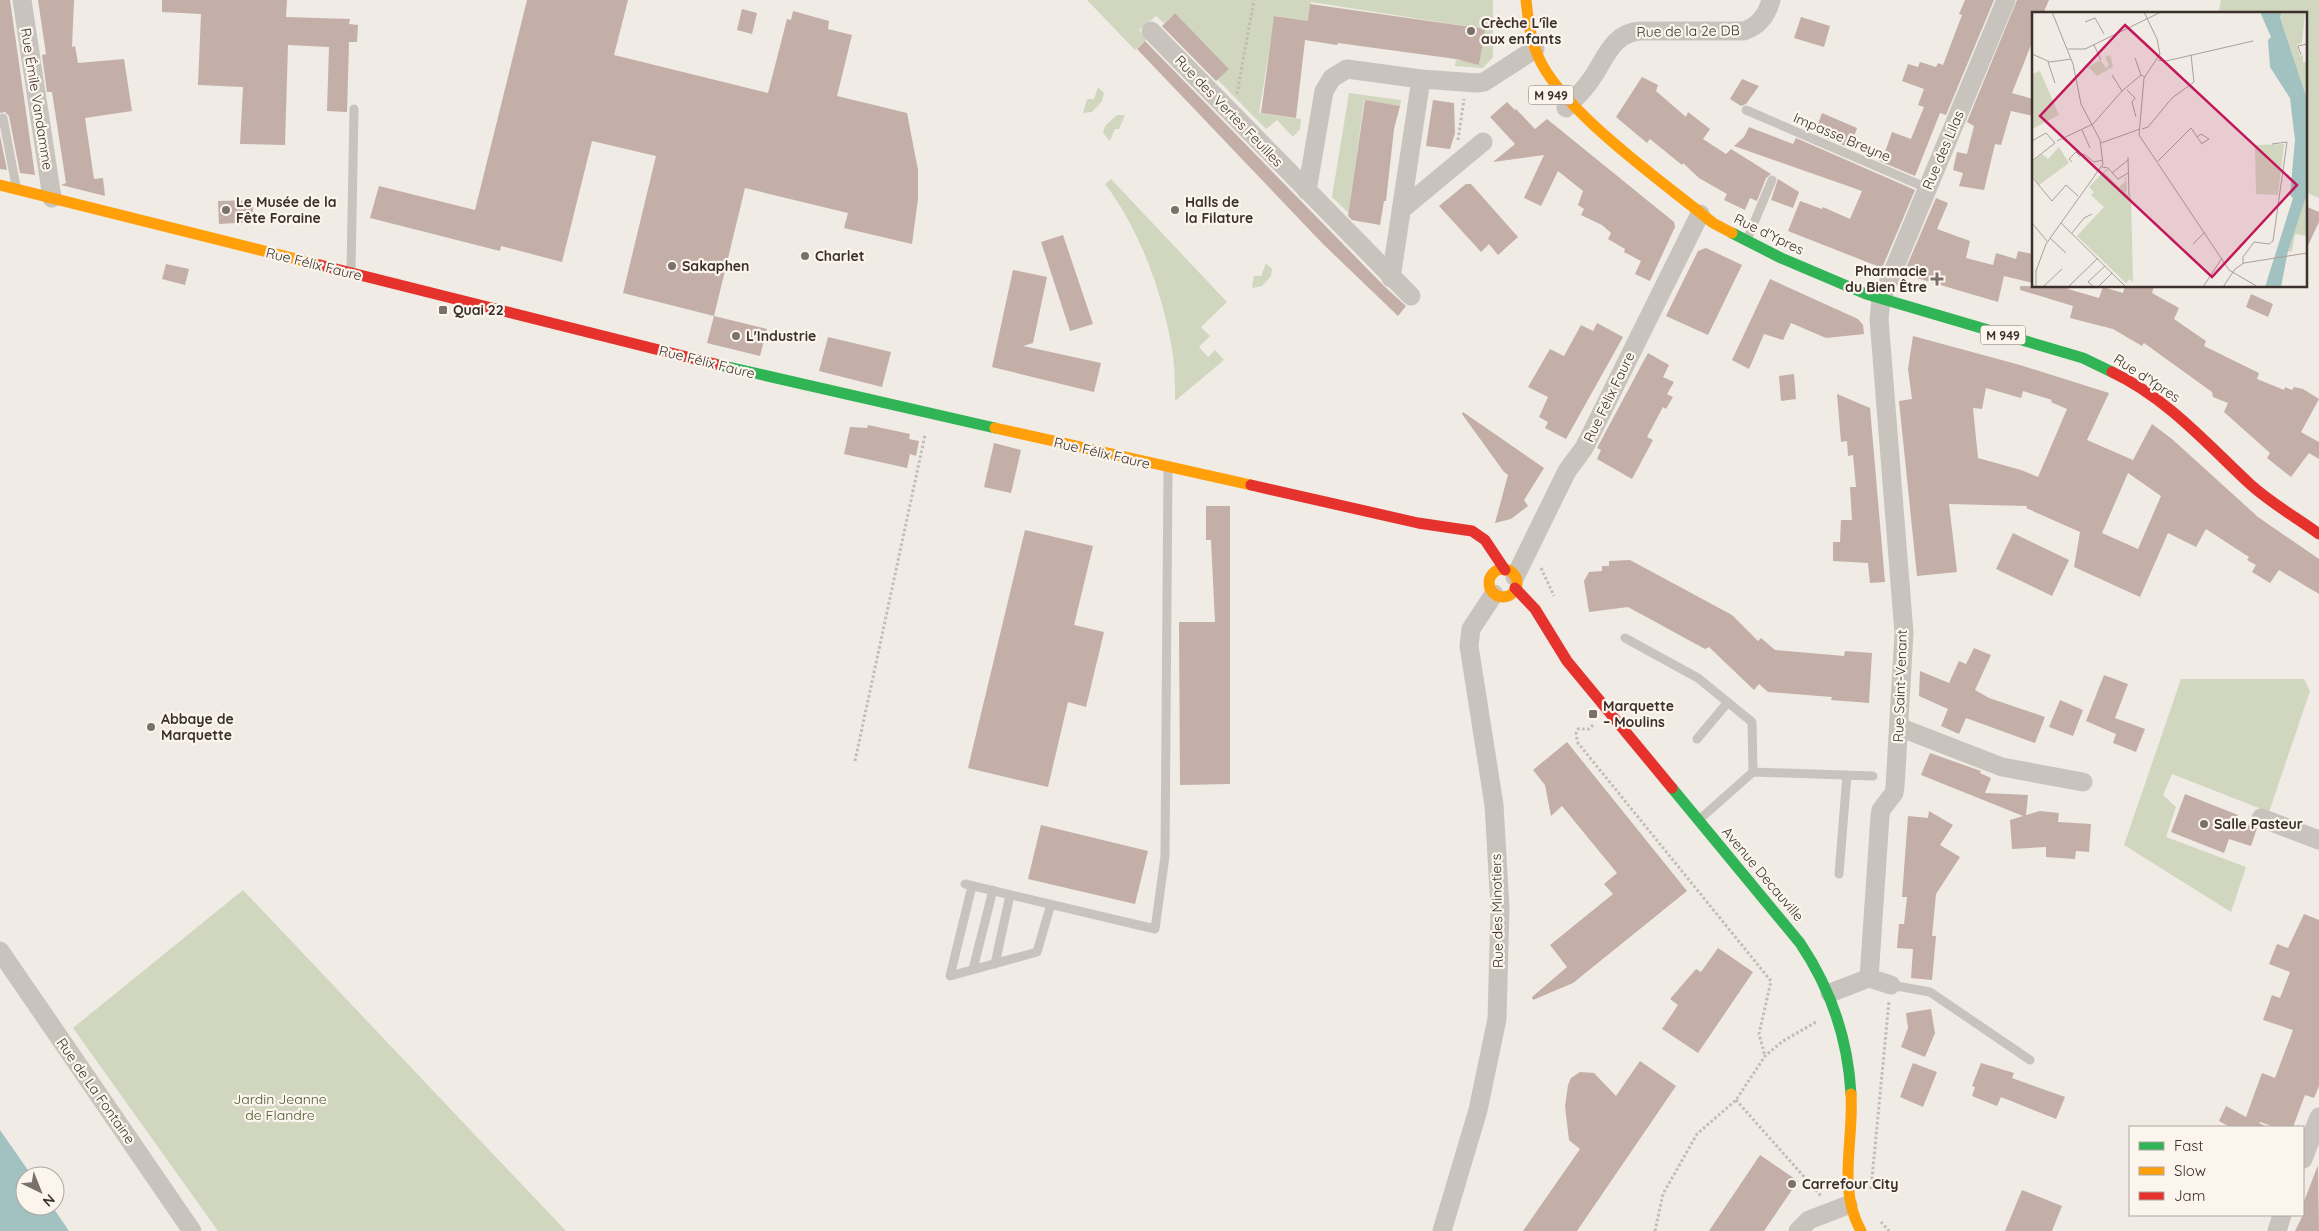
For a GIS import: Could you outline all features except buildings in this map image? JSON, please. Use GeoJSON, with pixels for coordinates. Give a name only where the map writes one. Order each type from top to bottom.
{"type":"FeatureCollection","features":[{"type":"Feature","properties":{"kind":"street","name":"Rue Émile Vandamme"},"geometry":{"type":"LineString","coordinates":[[22,0],[52,198]]}},
{"type":"Feature","properties":{"kind":"street","name":"Rue de la 2e DB"},"geometry":{"type":"LineString","coordinates":[[1569,105],[1590,81],[1615,42],[1626,34],[1640,31],[1744,31],[1752,28],[1762,20],[1770,0]]}},
{"type":"Feature","properties":{"kind":"street","name":"Rue des Lilas"},"geometry":{"type":"LineString","coordinates":[[1881,300],[2006,0]]}},
{"type":"Feature","properties":{"kind":"street","name":"M 949"},"geometry":{"type":"LineString","coordinates":[[1519,1],[1530,31],[1526,54],[1547,73],[1569,105]]}},
{"type":"Feature","properties":{"kind":"street","name":"Rue des Vertes Feuilles"},"geometry":{"type":"LineString","coordinates":[[1151,31],[1410,296]]}},
{"type":"Feature","properties":{"kind":"street"},"geometry":{"type":"LineString","coordinates":[[1307,191],[1324,91],[1332,78],[1347,69],[1356,69],[1421,79],[1484,82],[1526,54]]}},
{"type":"Feature","properties":{"kind":"street"},"geometry":{"type":"LineString","coordinates":[[1391,278],[1421,79]]}},
{"type":"Feature","properties":{"kind":"street","name":"M 949"},"geometry":{"type":"LineString","coordinates":[[1542,87],[1569,105]]}},
{"type":"Feature","properties":{"kind":"street","name":"Rue d'Ypres"},"geometry":{"type":"LineString","coordinates":[[1569,105],[1700,214],[1746,241],[1781,258],[1881,300],[2083,358],[2105,367],[2136,385],[2171,410],[2212,446],[2252,486],[2319,534]]}},
{"type":"Feature","properties":{"kind":"street"},"geometry":{"type":"LineString","coordinates":[[1402,210],[1483,142]]}},
{"type":"Feature","properties":{"kind":"street","name":"Rue Félix Faure"},"geometry":{"type":"LineString","coordinates":[[0,185],[742,371],[930,415],[1418,523],[1477,534],[1484,539],[1512,578],[1564,475],[1584,448],[1700,214]]}},
{"type":"Feature","properties":{"kind":"street","name":"Rue Saint-Venant"},"geometry":{"type":"LineString","coordinates":[[1869,978],[1880,816],[1884,805],[1894,793],[1904,633],[1879,319],[1881,300]]}},
{"type":"Feature","properties":{"kind":"street","name":"Rue Félix Faure"},"geometry":{"type":"LineString","coordinates":[[1418,523],[1461,542]]}},
{"type":"Feature","properties":{"kind":"street"},"geometry":{"type":"LineString","coordinates":[[1484,565],[1492,585],[1506,596],[1512,578],[1498,570],[1492,585]]}},
{"type":"Feature","properties":{"kind":"street","name":"Avenue Decauville"},"geometry":{"type":"LineString","coordinates":[[1512,578],[1531,603],[1567,660],[1805,949],[1830,993],[1837,1012],[1849,1065],[1852,1098],[1852,1133],[1846,1191],[1840,1208],[1861,1231]]}},
{"type":"Feature","properties":{"kind":"street","name":"Rue des Minotiers"},"geometry":{"type":"LineString","coordinates":[[1442,1231],[1478,1110],[1496,1019],[1500,908],[1494,805],[1469,646],[1471,629],[1492,585]]}},
{"type":"Feature","properties":{"kind":"street"},"geometry":{"type":"LineString","coordinates":[[1899,727],[2002,767],[2083,782]]}},
{"type":"Feature","properties":{"kind":"street"},"geometry":{"type":"LineString","coordinates":[[2262,818],[2319,840]]}},
{"type":"Feature","properties":{"kind":"street","name":"Rue de La Fontaine"},"geometry":{"type":"LineString","coordinates":[[0,952],[192,1231]]}},
{"type":"Feature","properties":{"kind":"street"},"geometry":{"type":"LineString","coordinates":[[1830,993],[1869,978],[1891,985]]}},
{"type":"Feature","properties":{"kind":"street"},"geometry":{"type":"LineString","coordinates":[[2304,1156],[2319,1117]]}},
{"type":"Feature","properties":{"kind":"street"},"geometry":{"type":"LineString","coordinates":[[1798,1231],[1810,1220],[1840,1208]]}},
{"type":"Feature","properties":{"kind":"street"},"geometry":{"type":"LineString","coordinates":[[2277,1231],[2282,1216]]}},
{"type":"Feature","properties":{"kind":"lane"},"geometry":{"type":"LineString","coordinates":[[351,273],[354,109]]}},
{"type":"Feature","properties":{"kind":"lane","name":"Impasse Breyne"},"geometry":{"type":"LineString","coordinates":[[1746,110],[1927,188]]}},
{"type":"Feature","properties":{"kind":"lane"},"geometry":{"type":"LineString","coordinates":[[3,118],[16,189]]}},
{"type":"Feature","properties":{"kind":"lane"},"geometry":{"type":"LineString","coordinates":[[1746,241],[1772,180]]}},
{"type":"Feature","properties":{"kind":"lane"},"geometry":{"type":"LineString","coordinates":[[1051,904],[1037,952],[950,976],[969,885],[992,890],[1010,895],[1051,904],[1155,929],[1165,856],[1168,467]]}},
{"type":"Feature","properties":{"kind":"lane"},"geometry":{"type":"LineString","coordinates":[[2276,504],[2319,543]]}},
{"type":"Feature","properties":{"kind":"lane"},"geometry":{"type":"LineString","coordinates":[[1625,638],[1698,678],[1752,722],[1753,772]]}},
{"type":"Feature","properties":{"kind":"lane"},"geometry":{"type":"LineString","coordinates":[[1697,739],[1728,702]]}},
{"type":"Feature","properties":{"kind":"lane"},"geometry":{"type":"LineString","coordinates":[[1699,820],[1753,772],[1873,776]]}},
{"type":"Feature","properties":{"kind":"lane"},"geometry":{"type":"LineString","coordinates":[[1839,874],[1847,775]]}},
{"type":"Feature","properties":{"kind":"lane"},"geometry":{"type":"LineString","coordinates":[[973,970],[992,890]]}},
{"type":"Feature","properties":{"kind":"lane"},"geometry":{"type":"LineString","coordinates":[[994,964],[1010,895]]}},
{"type":"Feature","properties":{"kind":"lane"},"geometry":{"type":"LineString","coordinates":[[1891,985],[1930,992],[2030,1060]]}},
{"type":"Feature","properties":{"kind":"path"},"geometry":{"type":"LineString","coordinates":[[1235,117],[1236,98],[1254,0]]}},
{"type":"Feature","properties":{"kind":"path"},"geometry":{"type":"LineString","coordinates":[[1454,166],[1467,82]]}},
{"type":"Feature","properties":{"kind":"path"},"geometry":{"type":"LineString","coordinates":[[855,761],[930,415]]}},
{"type":"Feature","properties":{"kind":"path"},"geometry":{"type":"LineString","coordinates":[[1588,718],[1593,725],[1588,729],[1578,730],[1576,734],[1578,743],[1771,981],[1759,1034],[1765,1056]]}},
{"type":"Feature","properties":{"kind":"path"},"geometry":{"type":"LineString","coordinates":[[1654,1231],[1659,1204],[1691,1142],[1713,1119],[1736,1100],[1765,1056],[1793,1035],[1837,1012]]}},
{"type":"Feature","properties":{"kind":"path"},"geometry":{"type":"LineString","coordinates":[[1736,1100],[1840,1208]]}},
{"type":"Feature","properties":{"kind":"green space"},"geometry":{"type":"Polygon","coordinates":[[[1087,0],[1493,0],[1493,57],[1483,68],[1455,66],[1456,60],[1479,63],[1479,65],[1484,29],[1311,2],[1308,21],[1275,16],[1275,14],[1259,113],[1301,119],[1300,129],[1293,137],[1277,120],[1266,129],[1217,79],[1229,69],[1175,13],[1164,23],[1156,16],[1139,30],[1147,39],[1135,50],[1087,0]]]}},
{"type":"Feature","properties":{"kind":"green space"},"geometry":{"type":"Polygon","coordinates":[[[2221,0],[2319,0],[2319,198],[2306,192],[2306,12],[2218,12],[2221,0]]]}},
{"type":"Feature","properties":{"kind":"green space"},"geometry":{"type":"Polygon","coordinates":[[[1098,87],[1104,93],[1102,101],[1092,112],[1083,113],[1087,99],[1094,99],[1098,87]]]}},
{"type":"Feature","properties":{"kind":"green space"},"geometry":{"type":"Polygon","coordinates":[[[1349,93],[1401,100],[1400,106],[1363,100],[1351,195],[1349,195],[1351,196],[1349,209],[1362,222],[1357,221],[1332,197],[1349,93]]]}},
{"type":"Feature","properties":{"kind":"green space"},"geometry":{"type":"Polygon","coordinates":[[[1117,115],[1125,115],[1119,129],[1115,129],[1110,141],[1103,133],[1105,126],[1117,115]]]}},
{"type":"Feature","properties":{"kind":"green space"},"geometry":{"type":"Polygon","coordinates":[[[1111,179],[1227,302],[1201,327],[1210,336],[1199,347],[1208,357],[1215,350],[1224,360],[1175,401],[1173,355],[1164,310],[1140,243],[1130,222],[1105,184],[1111,179]]]}},
{"type":"Feature","properties":{"kind":"green space"},"geometry":{"type":"Polygon","coordinates":[[[1266,263],[1272,269],[1271,276],[1262,286],[1252,288],[1254,276],[1261,276],[1266,263]]]}},
{"type":"Feature","properties":{"kind":"green space"},"geometry":{"type":"Polygon","coordinates":[[[2181,679],[2304,679],[2310,691],[2269,812],[2172,774],[2163,795],[2176,807],[2166,837],[2246,867],[2231,912],[2124,845],[2181,679]]]}},
{"type":"Feature","properties":{"kind":"green space","name":"Jardin Jeanne de Flandre"},"geometry":{"type":"Polygon","coordinates":[[[243,890],[566,1231],[218,1231],[73,1028],[243,890]]]}},
{"type":"Feature","properties":{"kind":"water"},"geometry":{"type":"Polygon","coordinates":[[[0,1130],[25,1166],[15,1166],[15,1216],[59,1216],[69,1231],[0,1231],[0,1130]]]}},
{"type":"Feature","properties":{"kind":"traffic: fast"},"geometry":{"type":"LineString","coordinates":[[1732,233],[1781,258],[1866,294],[2083,358],[2112,372]]}},
{"type":"Feature","properties":{"kind":"traffic: fast"},"geometry":{"type":"LineString","coordinates":[[715,364],[995,428]]}},
{"type":"Feature","properties":{"kind":"traffic: fast"},"geometry":{"type":"LineString","coordinates":[[1672,788],[1800,943],[1811,960],[1829,996],[1842,1034],[1851,1094]]}},
{"type":"Feature","properties":{"kind":"traffic: slow"},"geometry":{"type":"LineString","coordinates":[[1526,0],[1535,49],[1550,77],[1568,99],[1616,145],[1713,223],[1732,233]]}},
{"type":"Feature","properties":{"kind":"traffic: slow"},"geometry":{"type":"LineString","coordinates":[[0,185],[320,265]]}},
{"type":"Feature","properties":{"kind":"traffic: slow"},"geometry":{"type":"LineString","coordinates":[[995,428],[1251,485]]}},
{"type":"Feature","properties":{"kind":"traffic: slow"},"geometry":{"type":"LineString","coordinates":[[1503,569],[1513,573],[1517,583],[1513,593],[1503,597],[1493,593],[1489,583],[1493,573],[1503,569]]}},
{"type":"Feature","properties":{"kind":"traffic: slow"},"geometry":{"type":"LineString","coordinates":[[1851,1094],[1848,1181],[1854,1215],[1861,1231]]}},
{"type":"Feature","properties":{"kind":"traffic: jam"},"geometry":{"type":"LineString","coordinates":[[320,265],[715,364]]}},
{"type":"Feature","properties":{"kind":"traffic: jam"},"geometry":{"type":"LineString","coordinates":[[2112,372],[2169,408],[2259,492],[2319,534]]}},
{"type":"Feature","properties":{"kind":"traffic: jam"},"geometry":{"type":"LineString","coordinates":[[1251,485],[1418,523],[1472,531],[1485,540],[1505,570]]}},
{"type":"Feature","properties":{"kind":"traffic: jam"},"geometry":{"type":"LineString","coordinates":[[1515,588],[1535,609],[1567,661],[1672,788]]}},
{"type":"Feature","properties":{"kind":"place","name":"Crèche L'île aux enfants"},"geometry":{"type":"Point","coordinates":[1471,31]}},
{"type":"Feature","properties":{"kind":"place","name":"Le Musée de la Fête Foraine"},"geometry":{"type":"Point","coordinates":[226,210]}},
{"type":"Feature","properties":{"kind":"place","name":"Halls de la Filature"},"geometry":{"type":"Point","coordinates":[1175,210]}},
{"type":"Feature","properties":{"kind":"place","name":"Charlet"},"geometry":{"type":"Point","coordinates":[805,256]}},
{"type":"Feature","properties":{"kind":"place","name":"Sakaphen"},"geometry":{"type":"Point","coordinates":[672,266]}},
{"type":"Feature","properties":{"kind":"place","name":"Pharmacie du Bien Être"},"geometry":{"type":"Point","coordinates":[1937,279]}},
{"type":"Feature","properties":{"kind":"place","name":"Quai 22"},"geometry":{"type":"Point","coordinates":[443,310]}},
{"type":"Feature","properties":{"kind":"place","name":"L'Industrie"},"geometry":{"type":"Point","coordinates":[736,336]}},
{"type":"Feature","properties":{"kind":"place","name":"Marquette – Moulins"},"geometry":{"type":"Point","coordinates":[1593,714]}},
{"type":"Feature","properties":{"kind":"place","name":"Abbaye de Marquette"},"geometry":{"type":"Point","coordinates":[151,727]}},
{"type":"Feature","properties":{"kind":"place","name":"Salle Pasteur"},"geometry":{"type":"Point","coordinates":[2204,824]}},
{"type":"Feature","properties":{"kind":"place","name":"Carrefour City"},"geometry":{"type":"Point","coordinates":[1792,1184]}}]}
